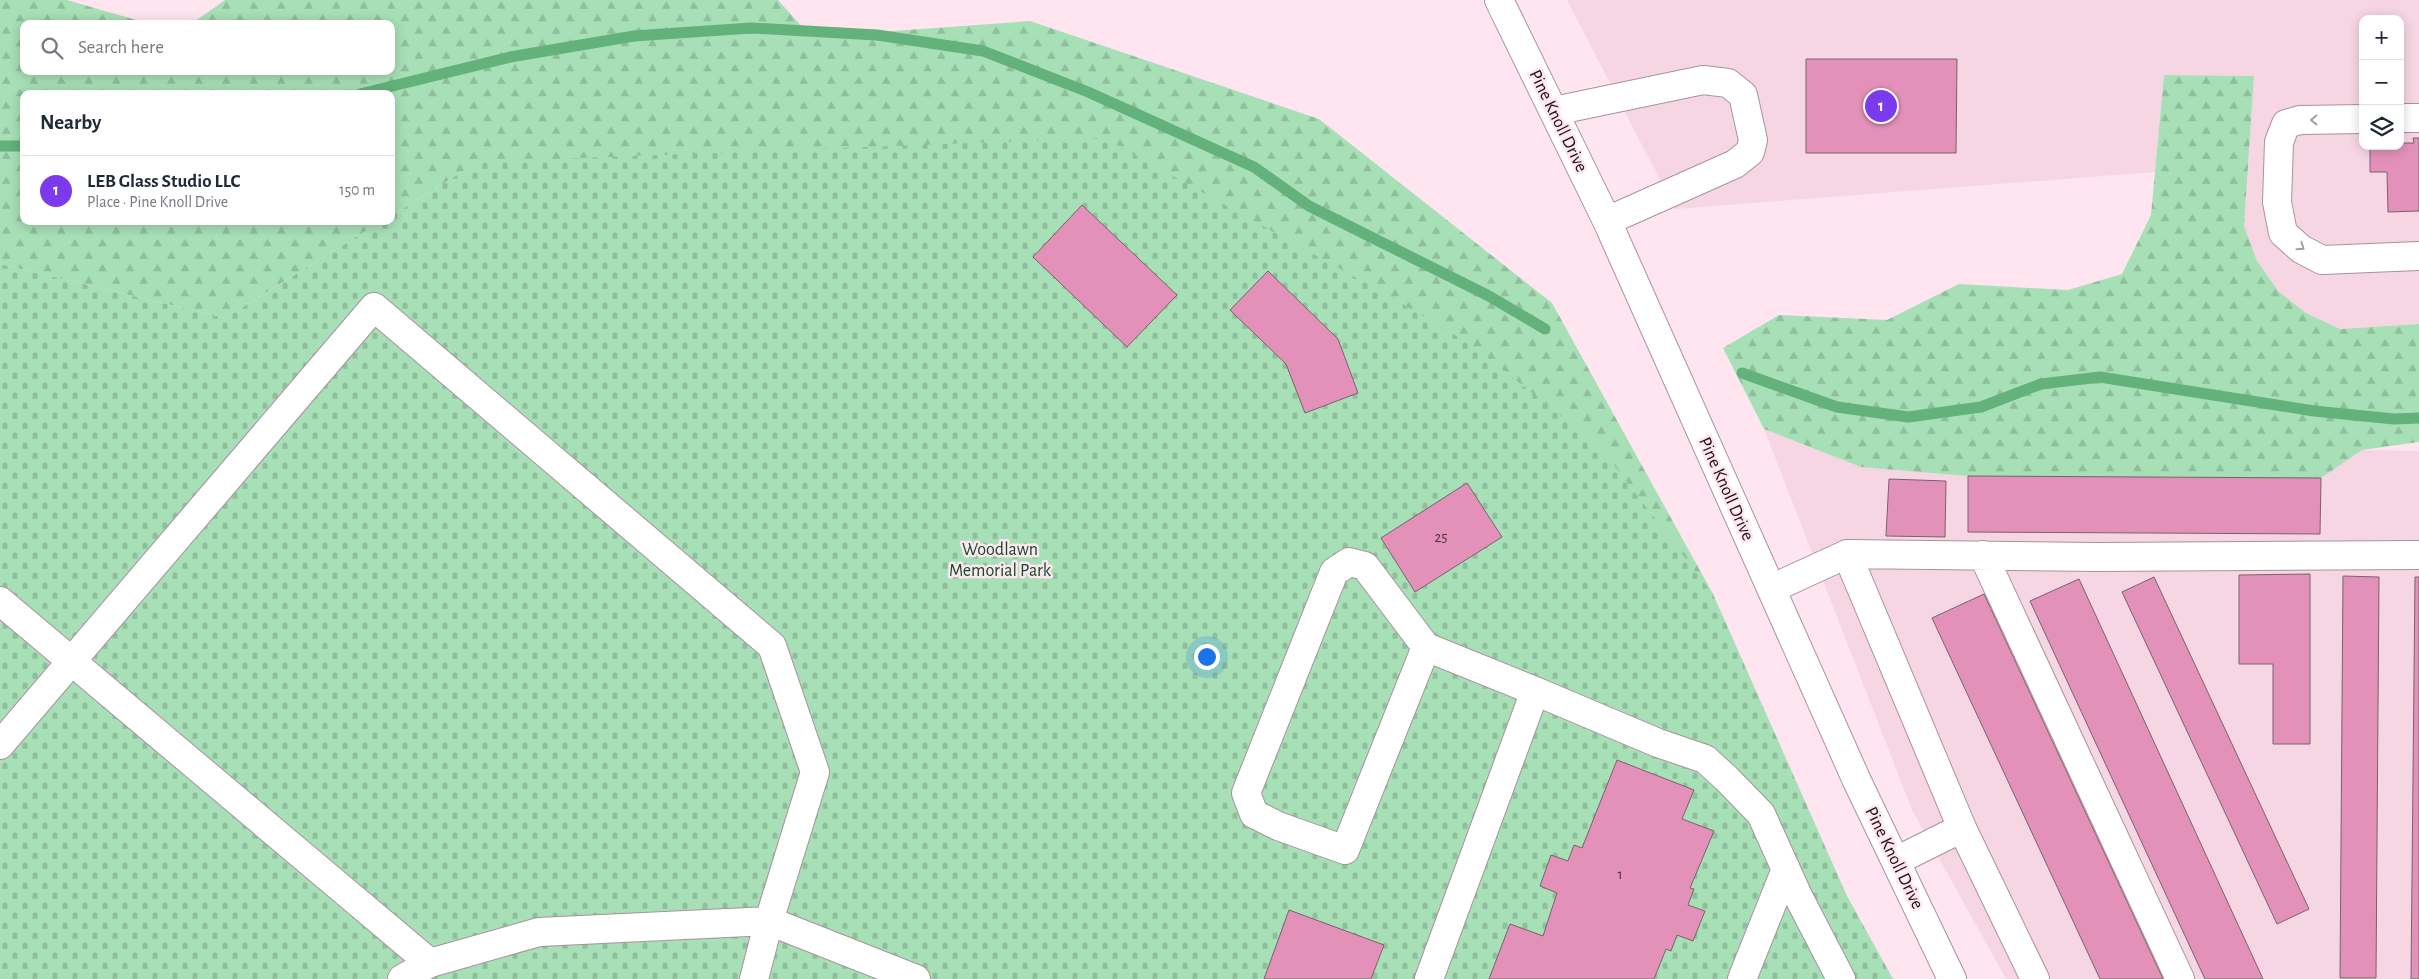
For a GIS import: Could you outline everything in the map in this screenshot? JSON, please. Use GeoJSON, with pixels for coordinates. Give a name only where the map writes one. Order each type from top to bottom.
{"type":"FeatureCollection","features":[{"type":"Feature","properties":{"kind":"street","name":"Pine Knoll Drive"},"geometry":{"type":"LineString","coordinates":[[1500,0],[1607,221],[1771,589],[1952,979]]}},
{"type":"Feature","properties":{"kind":"street"},"geometry":{"type":"LineString","coordinates":[[1554,111],[1703,80],[1728,83],[1743,95],[1754,140],[1750,152],[1736,164],[1607,221]]}},
{"type":"Feature","properties":{"kind":"street"},"geometry":{"type":"LineString","coordinates":[[2404,118],[2419,118]]}},
{"type":"Feature","properties":{"kind":"street"},"geometry":{"type":"LineString","coordinates":[[2359,119],[2300,120],[2286,124],[2279,142],[2277,202],[2283,233],[2301,249],[2322,260],[2419,256]]}},
{"type":"Feature","properties":{"kind":"street"},"geometry":{"type":"LineString","coordinates":[[0,745],[374,307],[772,646],[815,772],[769,921],[754,979]]}},
{"type":"Feature","properties":{"kind":"street"},"geometry":{"type":"LineString","coordinates":[[1847,554],[1962,828],[2035,979]]}},
{"type":"Feature","properties":{"kind":"street"},"geometry":{"type":"LineString","coordinates":[[1771,589],[1847,554],[2126,557],[2419,555]]}},
{"type":"Feature","properties":{"kind":"street"},"geometry":{"type":"LineString","coordinates":[[1983,556],[2180,979]]}},
{"type":"Feature","properties":{"kind":"street"},"geometry":{"type":"LineString","coordinates":[[1426,647],[1345,850],[1278,826],[1254,814],[1246,793],[1334,572],[1349,562],[1365,566],[1426,647],[1658,743],[1705,759],[1761,814],[1841,979]]}},
{"type":"Feature","properties":{"kind":"street"},"geometry":{"type":"LineString","coordinates":[[0,601],[430,963]]}},
{"type":"Feature","properties":{"kind":"street"},"geometry":{"type":"LineString","coordinates":[[1429,979],[1535,691]]}},
{"type":"Feature","properties":{"kind":"street"},"geometry":{"type":"LineString","coordinates":[[1896,861],[1962,828]]}},
{"type":"Feature","properties":{"kind":"street"},"geometry":{"type":"LineString","coordinates":[[1742,979],[1786,869]]}},
{"type":"Feature","properties":{"kind":"street"},"geometry":{"type":"LineString","coordinates":[[402,979],[430,963],[539,932],[769,921],[916,979]]}},
{"type":"Feature","properties":{"kind":"shaded area"},"geometry":{"type":"Polygon","coordinates":[[[1567,0],[2419,0],[2419,324],[2340,329],[2306,313],[2279,292],[2257,261],[2244,226],[2254,76],[2164,75],[2155,172],[1675,209],[1567,0]]]}},
{"type":"Feature","properties":{"kind":"shaded area"},"geometry":{"type":"Polygon","coordinates":[[[1764,429],[1861,467],[2321,478],[2362,450],[2419,451],[2419,979],[2006,979],[1912,810],[1764,429]]]}},
{"type":"Feature","properties":{"kind":"green space"},"geometry":{"type":"Polygon","coordinates":[[[0,0],[67,0],[136,20],[20,20],[20,75],[395,75],[395,20],[197,20],[225,0],[778,0],[811,37],[1030,21],[1319,119],[1552,303],[1713,594],[1676,629],[478,162],[395,214],[395,90],[20,90],[20,225],[376,225],[225,318],[0,264],[0,0]]]}},
{"type":"Feature","properties":{"kind":"green space"},"geometry":{"type":"Polygon","coordinates":[[[2164,75],[2254,76],[2244,226],[2257,261],[2279,292],[2306,313],[2340,329],[2419,324],[2419,442],[2362,450],[2321,478],[1968,476],[1861,467],[1764,429],[1723,348],[1779,315],[1887,320],[1959,284],[2068,290],[2122,274],[2151,215],[2164,75]]]}},
{"type":"Feature","properties":{"kind":"green space","name":"Woodlawn Memorial Park"},"geometry":{"type":"Polygon","coordinates":[[[1104,138],[1391,297],[1473,346],[1600,447],[1713,594],[1847,896],[1893,979],[0,979],[0,264],[225,318],[376,225],[395,225],[395,214],[478,162],[1104,138]]]}},
{"type":"Feature","properties":{"kind":"building"},"geometry":{"type":"Polygon","coordinates":[[[1806,59],[1957,59],[1956,153],[1806,153],[1806,59]]]}},
{"type":"Feature","properties":{"kind":"building"},"geometry":{"type":"Polygon","coordinates":[[[2413,138],[2419,138],[2419,211],[2388,212],[2387,172],[2370,172],[2370,150],[2404,150],[2404,143],[2414,143],[2413,138]]]}},
{"type":"Feature","properties":{"kind":"building"},"geometry":{"type":"Polygon","coordinates":[[[1082,205],[1177,295],[1127,347],[1033,257],[1082,205]]]}},
{"type":"Feature","properties":{"kind":"building"},"geometry":{"type":"Polygon","coordinates":[[[1268,271],[1338,339],[1358,393],[1305,413],[1286,364],[1230,310],[1268,271]]]}},
{"type":"Feature","properties":{"kind":"building"},"geometry":{"type":"Polygon","coordinates":[[[1968,476],[2321,478],[2320,534],[1968,532],[1968,476]]]}},
{"type":"Feature","properties":{"kind":"building"},"geometry":{"type":"Polygon","coordinates":[[[1889,479],[1946,481],[1945,537],[1886,536],[1889,479]]]}},
{"type":"Feature","properties":{"kind":"building"},"geometry":{"type":"Polygon","coordinates":[[[1467,483],[1502,537],[1415,592],[1381,538],[1467,483]]]}},
{"type":"Feature","properties":{"kind":"building"},"geometry":{"type":"Polygon","coordinates":[[[2310,574],[2310,744],[2273,744],[2273,664],[2239,664],[2239,575],[2310,574]]]}},
{"type":"Feature","properties":{"kind":"building"},"geometry":{"type":"Polygon","coordinates":[[[2343,576],[2379,577],[2376,978],[2340,978],[2343,576]]]}},
{"type":"Feature","properties":{"kind":"building"},"geometry":{"type":"Polygon","coordinates":[[[2154,577],[2309,909],[2277,924],[2122,592],[2154,577]]]}},
{"type":"Feature","properties":{"kind":"building"},"geometry":{"type":"Polygon","coordinates":[[[2415,577],[2419,577],[2419,979],[2411,979],[2415,577]]]}},
{"type":"Feature","properties":{"kind":"building"},"geometry":{"type":"Polygon","coordinates":[[[2079,579],[2263,979],[2205,979],[2030,601],[2079,579]]]}},
{"type":"Feature","properties":{"kind":"building"},"geometry":{"type":"Polygon","coordinates":[[[1984,594],[2163,979],[2100,979],[1932,618],[1984,594]]]}},
{"type":"Feature","properties":{"kind":"building"},"geometry":{"type":"Polygon","coordinates":[[[1617,760],[1694,790],[1682,819],[1714,831],[1690,888],[1694,889],[1688,905],[1705,911],[1693,941],[1677,935],[1671,951],[1666,949],[1654,979],[1489,979],[1510,924],[1543,936],[1557,893],[1540,886],[1551,855],[1568,861],[1574,845],[1582,848],[1617,760]]]}},
{"type":"Feature","properties":{"kind":"building"},"geometry":{"type":"Polygon","coordinates":[[[1289,910],[1384,945],[1371,979],[1264,979],[1289,910]]]}},
{"type":"Feature","properties":{"kind":"waterway"},"geometry":{"type":"LineString","coordinates":[[376,90],[510,57],[634,36],[751,28],[877,35],[983,51],[1088,92],[1254,167],[1309,206],[1489,296],[1545,329]]}},
{"type":"Feature","properties":{"kind":"waterway"},"geometry":{"type":"LineString","coordinates":[[0,146],[20,146]]}},
{"type":"Feature","properties":{"kind":"waterway"},"geometry":{"type":"LineString","coordinates":[[1742,373],[1837,407],[1908,417],[1981,407],[2041,384],[2100,377],[2314,411],[2394,419],[2419,418]]}},
{"type":"Feature","properties":{"kind":"place","name":"LEB Glass Studio LLC"},"geometry":{"type":"Point","coordinates":[1881,106]}}]}
